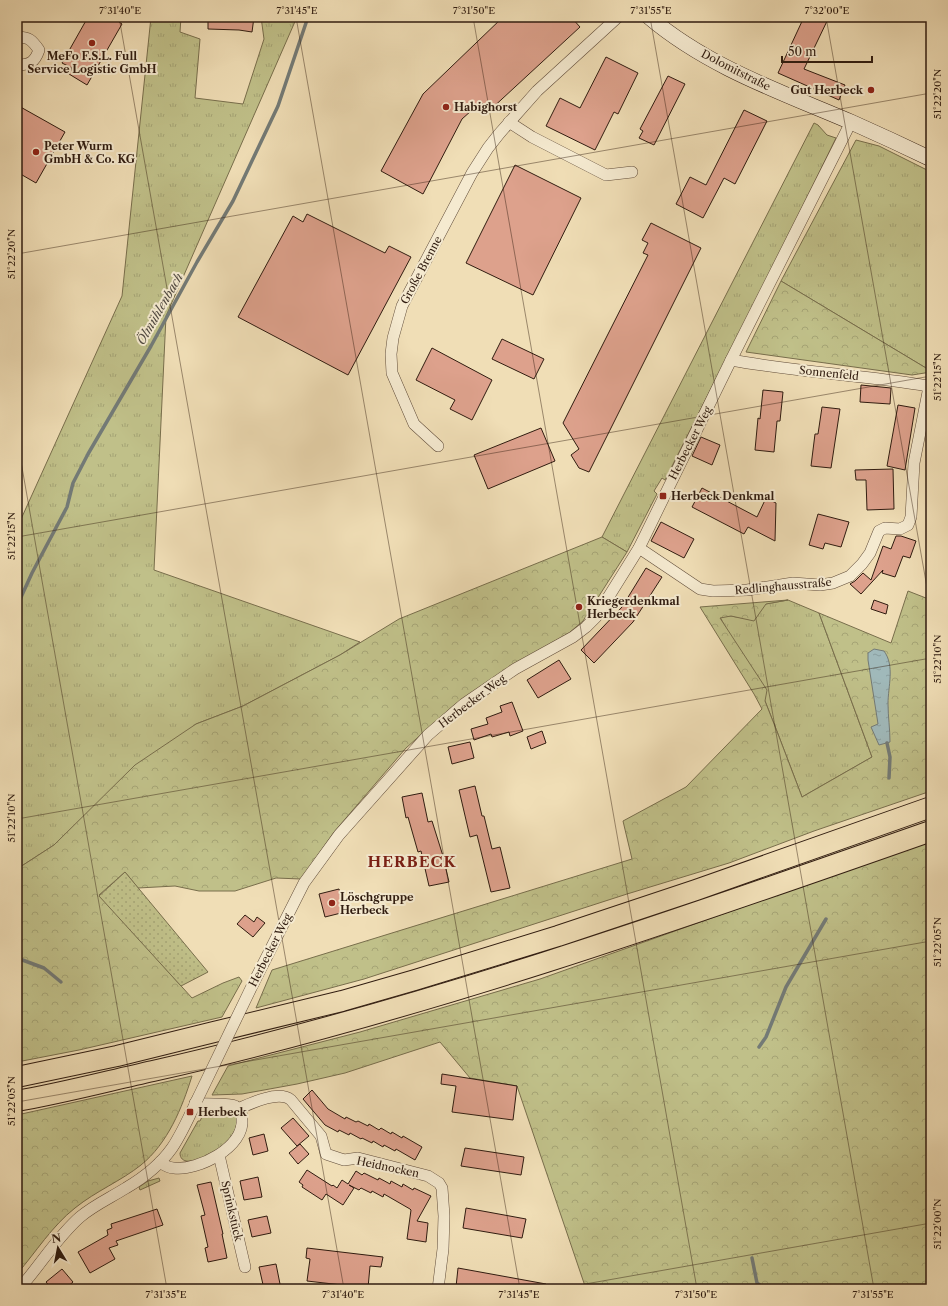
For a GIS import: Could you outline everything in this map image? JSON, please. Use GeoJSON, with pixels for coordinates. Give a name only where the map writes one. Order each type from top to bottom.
{"type":"FeatureCollection","features":[{"type":"Feature","properties":{"kind":"highway"},"geometry":{"type":"LineString","coordinates":[[17,1077],[162,1045],[342,1001],[558,936],[660,902],[931,807]]}},
{"type":"Feature","properties":{"kind":"highway"},"geometry":{"type":"LineString","coordinates":[[17,1101],[229,1053],[417,1002],[554,960],[931,831]]}},
{"type":"Feature","properties":{"kind":"street","name":"Große Brenne"},"geometry":{"type":"LineString","coordinates":[[438,446],[414,424],[392,373],[391,354],[393,338],[402,306],[472,173],[488,148],[537,91],[618,17]]}},
{"type":"Feature","properties":{"kind":"street","name":"Dolomitstraße"},"geometry":{"type":"LineString","coordinates":[[649,17],[684,42],[744,76],[851,122],[931,159]]}},
{"type":"Feature","properties":{"kind":"street"},"geometry":{"type":"LineString","coordinates":[[17,37],[26,37],[34,42],[39,50],[36,58],[30,63],[17,65]]}},
{"type":"Feature","properties":{"kind":"street"},"geometry":{"type":"LineString","coordinates":[[509,122],[532,137],[606,174],[632,172]]}},
{"type":"Feature","properties":{"kind":"street","name":"Herbecker Weg"},"geometry":{"type":"LineString","coordinates":[[19,1289],[60,1237],[81,1216],[92,1207],[125,1189],[145,1175],[160,1162],[172,1148],[304,883],[340,835],[428,735],[464,704],[514,670],[573,637],[596,617],[639,548],[731,360],[851,122]]}},
{"type":"Feature","properties":{"kind":"street","name":"Sonnenfeld"},"geometry":{"type":"LineString","coordinates":[[731,360],[759,365],[892,380],[928,386]]}},
{"type":"Feature","properties":{"kind":"street","name":"Redlinghausstraße"},"geometry":{"type":"LineString","coordinates":[[639,548],[700,588],[713,591],[793,583],[820,585],[833,583],[850,576],[870,553],[879,531],[885,528],[900,529],[908,525],[911,517],[914,463],[928,386]]}},
{"type":"Feature","properties":{"kind":"street","name":"Heidnocken"},"geometry":{"type":"LineString","coordinates":[[238,1109],[254,1101],[287,1097],[321,1136],[326,1154],[344,1160],[358,1158],[420,1174],[434,1179],[439,1183],[442,1188],[444,1216],[443,1249],[438,1289]]}},
{"type":"Feature","properties":{"kind":"street"},"geometry":{"type":"LineString","coordinates":[[160,1162],[165,1166],[175,1169],[186,1168],[208,1161],[219,1155],[236,1139],[241,1130],[242,1115],[235,1106],[204,1104],[196,1101]]}},
{"type":"Feature","properties":{"kind":"street","name":"Sprinkstück"},"geometry":{"type":"LineString","coordinates":[[219,1155],[245,1267]]}},
{"type":"Feature","properties":{"kind":"green space"},"geometry":{"type":"Polygon","coordinates":[[[151,17],[181,17],[180,32],[200,39],[195,98],[243,104],[264,39],[261,17],[297,17],[166,316],[154,570],[360,642],[340,655],[243,706],[196,724],[85,815],[54,845],[17,869],[17,528],[122,296],[151,17]]]}},
{"type":"Feature","properties":{"kind":"green space"},"geometry":{"type":"Polygon","coordinates":[[[814,123],[818,125],[827,135],[836,138],[665,480],[662,478],[654,491],[657,494],[627,552],[602,537],[814,123]]]}},
{"type":"Feature","properties":{"kind":"green space"},"geometry":{"type":"Polygon","coordinates":[[[856,140],[879,146],[931,172],[931,371],[781,281],[856,140]]]}},
{"type":"Feature","properties":{"kind":"green space"},"geometry":{"type":"Polygon","coordinates":[[[781,281],[931,372],[912,375],[746,352],[781,281]]]}},
{"type":"Feature","properties":{"kind":"green space"},"geometry":{"type":"Polygon","coordinates":[[[602,537],[627,552],[583,621],[569,633],[508,668],[454,705],[406,748],[334,832],[301,879],[276,878],[235,891],[199,891],[175,886],[138,888],[125,872],[99,895],[192,998],[239,977],[242,981],[222,1017],[79,1050],[17,1062],[17,869],[54,845],[135,765],[196,724],[243,706],[340,655],[399,619],[602,537]]]}},
{"type":"Feature","properties":{"kind":"green space"},"geometry":{"type":"Polygon","coordinates":[[[908,591],[931,600],[931,791],[814,831],[729,863],[627,894],[364,979],[256,1008],[272,970],[632,859],[623,821],[686,787],[762,709],[700,607],[788,600],[766,604],[754,621],[731,616],[720,618],[767,690],[765,701],[802,797],[872,757],[819,613],[891,643],[908,591]]]}},
{"type":"Feature","properties":{"kind":"green space"},"geometry":{"type":"Polygon","coordinates":[[[788,600],[819,613],[872,757],[802,797],[765,701],[720,617],[731,616],[754,620],[765,604],[788,600]]]}},
{"type":"Feature","properties":{"kind":"green space"},"geometry":{"type":"Polygon","coordinates":[[[931,840],[931,1289],[586,1289],[517,1086],[470,1078],[440,1042],[345,1073],[242,1094],[212,1095],[228,1066],[360,1032],[540,979],[931,840]]]}},
{"type":"Feature","properties":{"kind":"green space"},"geometry":{"type":"Polygon","coordinates":[[[125,872],[208,972],[181,986],[99,896],[125,872]]]}},
{"type":"Feature","properties":{"kind":"green space"},"geometry":{"type":"Polygon","coordinates":[[[192,1076],[184,1100],[173,1124],[151,1156],[133,1171],[91,1196],[67,1215],[17,1274],[17,1115],[192,1076]]]}},
{"type":"Feature","properties":{"kind":"green space"},"geometry":{"type":"Polygon","coordinates":[[[228,1111],[235,1114],[237,1124],[232,1135],[224,1145],[201,1159],[191,1161],[183,1160],[180,1153],[203,1115],[207,1117],[214,1117],[228,1111]]]}},
{"type":"Feature","properties":{"kind":"green space"},"geometry":{"type":"Polygon","coordinates":[[[159,1178],[160,1181],[140,1190],[139,1187],[148,1181],[159,1178]]]}},
{"type":"Feature","properties":{"kind":"water"},"geometry":{"type":"Polygon","coordinates":[[[874,649],[884,651],[890,670],[888,704],[890,742],[879,745],[871,727],[878,724],[868,660],[868,653],[874,649]]]}},
{"type":"Feature","properties":{"kind":"building","name":"MeFo F.S.L. Full Service Logistic GmbH"},"geometry":{"type":"Polygon","coordinates":[[[88,17],[112,17],[122,24],[87,85],[69,74],[72,68],[62,63],[88,17]]]}},
{"type":"Feature","properties":{"kind":"building"},"geometry":{"type":"Polygon","coordinates":[[[208,17],[254,17],[252,32],[208,29],[208,17]]]}},
{"type":"Feature","properties":{"kind":"building","name":"Habighorst"},"geometry":{"type":"Polygon","coordinates":[[[503,17],[571,17],[580,27],[489,111],[481,102],[462,119],[423,194],[381,171],[423,94],[503,17]]]}},
{"type":"Feature","properties":{"kind":"building"},"geometry":{"type":"Polygon","coordinates":[[[804,17],[829,17],[804,69],[845,85],[839,100],[778,73],[804,17]]]}},
{"type":"Feature","properties":{"kind":"building"},"geometry":{"type":"Polygon","coordinates":[[[606,57],[638,73],[618,114],[614,112],[595,150],[546,126],[560,98],[580,108],[606,57]]]}},
{"type":"Feature","properties":{"kind":"building"},"geometry":{"type":"Polygon","coordinates":[[[668,76],[685,84],[654,145],[639,138],[643,131],[640,129],[668,76]]]}},
{"type":"Feature","properties":{"kind":"building","name":"Peter Wurm GmbH & Co. KG"},"geometry":{"type":"Polygon","coordinates":[[[17,105],[65,132],[36,183],[17,172],[17,105]]]}},
{"type":"Feature","properties":{"kind":"building"},"geometry":{"type":"Polygon","coordinates":[[[744,110],[767,121],[735,184],[724,178],[703,218],[676,204],[690,177],[706,185],[744,110]]]}},
{"type":"Feature","properties":{"kind":"building"},"geometry":{"type":"Polygon","coordinates":[[[515,165],[581,198],[533,295],[466,263],[515,165]]]}},
{"type":"Feature","properties":{"kind":"building"},"geometry":{"type":"Polygon","coordinates":[[[307,214],[385,253],[389,246],[411,257],[348,375],[238,317],[293,216],[303,222],[307,214]]]}},
{"type":"Feature","properties":{"kind":"building"},"geometry":{"type":"Polygon","coordinates":[[[651,223],[701,248],[589,472],[579,468],[571,455],[579,449],[563,423],[648,255],[643,253],[648,243],[642,240],[651,223]]]}},
{"type":"Feature","properties":{"kind":"building"},"geometry":{"type":"Polygon","coordinates":[[[502,339],[544,359],[534,379],[492,359],[502,339]]]}},
{"type":"Feature","properties":{"kind":"building"},"geometry":{"type":"Polygon","coordinates":[[[432,348],[492,380],[472,420],[450,409],[455,400],[416,380],[432,348]]]}},
{"type":"Feature","properties":{"kind":"building"},"geometry":{"type":"Polygon","coordinates":[[[861,385],[891,388],[890,404],[860,402],[861,385]]]}},
{"type":"Feature","properties":{"kind":"building"},"geometry":{"type":"Polygon","coordinates":[[[763,390],[783,392],[780,421],[777,421],[774,452],[755,450],[758,418],[760,419],[763,390]]]}},
{"type":"Feature","properties":{"kind":"building"},"geometry":{"type":"Polygon","coordinates":[[[898,405],[915,408],[905,470],[887,466],[898,405]]]}},
{"type":"Feature","properties":{"kind":"building"},"geometry":{"type":"Polygon","coordinates":[[[822,407],[840,409],[831,468],[811,466],[815,434],[818,434],[822,407]]]}},
{"type":"Feature","properties":{"kind":"building"},"geometry":{"type":"Polygon","coordinates":[[[541,428],[555,461],[488,489],[474,455],[541,428]]]}},
{"type":"Feature","properties":{"kind":"building"},"geometry":{"type":"Polygon","coordinates":[[[701,437],[720,445],[712,465],[692,456],[701,437]]]}},
{"type":"Feature","properties":{"kind":"building"},"geometry":{"type":"Polygon","coordinates":[[[893,469],[894,509],[867,510],[866,480],[856,480],[855,470],[893,469]]]}},
{"type":"Feature","properties":{"kind":"building"},"geometry":{"type":"Polygon","coordinates":[[[702,488],[757,517],[766,498],[776,503],[775,541],[748,527],[744,534],[692,507],[702,488]]]}},
{"type":"Feature","properties":{"kind":"building"},"geometry":{"type":"Polygon","coordinates":[[[818,514],[849,522],[841,547],[825,543],[823,549],[809,545],[818,514]]]}},
{"type":"Feature","properties":{"kind":"building"},"geometry":{"type":"Polygon","coordinates":[[[661,522],[694,539],[684,558],[651,541],[661,522]]]}},
{"type":"Feature","properties":{"kind":"building"},"geometry":{"type":"Polygon","coordinates":[[[896,536],[901,536],[916,541],[910,558],[903,556],[895,577],[882,573],[883,570],[861,594],[850,584],[863,573],[871,580],[883,546],[891,549],[896,536]]]}},
{"type":"Feature","properties":{"kind":"building"},"geometry":{"type":"Polygon","coordinates":[[[646,568],[662,577],[633,622],[594,663],[581,650],[622,607],[646,568]]]}},
{"type":"Feature","properties":{"kind":"building"},"geometry":{"type":"Polygon","coordinates":[[[874,600],[888,605],[886,614],[871,609],[874,600]]]}},
{"type":"Feature","properties":{"kind":"building"},"geometry":{"type":"Polygon","coordinates":[[[559,660],[571,679],[538,698],[527,680],[559,660]]]}},
{"type":"Feature","properties":{"kind":"building"},"geometry":{"type":"Polygon","coordinates":[[[512,702],[523,731],[510,736],[509,732],[492,737],[491,734],[474,740],[471,729],[488,724],[486,718],[502,712],[500,706],[512,702]]]}},
{"type":"Feature","properties":{"kind":"building"},"geometry":{"type":"Polygon","coordinates":[[[542,731],[546,743],[531,749],[527,737],[542,731]]]}},
{"type":"Feature","properties":{"kind":"building"},"geometry":{"type":"Polygon","coordinates":[[[470,742],[474,758],[452,764],[448,747],[470,742]]]}},
{"type":"Feature","properties":{"kind":"building"},"geometry":{"type":"Polygon","coordinates":[[[475,786],[492,849],[500,847],[510,888],[491,892],[477,835],[470,837],[459,790],[475,786]]]}},
{"type":"Feature","properties":{"kind":"building"},"geometry":{"type":"Polygon","coordinates":[[[422,793],[428,822],[432,821],[443,856],[449,882],[429,886],[421,851],[418,852],[408,817],[406,818],[402,797],[422,793]]]}},
{"type":"Feature","properties":{"kind":"building","name":"Löschgruppe Herbeck"},"geometry":{"type":"Polygon","coordinates":[[[339,889],[345,912],[325,917],[319,894],[339,889]]]}},
{"type":"Feature","properties":{"kind":"building"},"geometry":{"type":"Polygon","coordinates":[[[245,915],[254,922],[257,917],[265,923],[253,937],[237,924],[245,915]]]}},
{"type":"Feature","properties":{"kind":"building"},"geometry":{"type":"Polygon","coordinates":[[[442,1074],[517,1086],[513,1120],[452,1112],[456,1086],[441,1084],[442,1074]]]}},
{"type":"Feature","properties":{"kind":"building"},"geometry":{"type":"Polygon","coordinates":[[[312,1090],[328,1109],[345,1119],[346,1117],[368,1126],[369,1124],[379,1130],[381,1128],[402,1138],[403,1136],[422,1147],[415,1160],[396,1149],[395,1151],[384,1145],[383,1147],[373,1141],[372,1143],[350,1133],[349,1135],[339,1130],[338,1132],[325,1125],[303,1099],[312,1090]]]}},
{"type":"Feature","properties":{"kind":"building"},"geometry":{"type":"Polygon","coordinates":[[[293,1118],[309,1136],[297,1146],[281,1128],[293,1118]]]}},
{"type":"Feature","properties":{"kind":"building"},"geometry":{"type":"Polygon","coordinates":[[[264,1134],[268,1151],[253,1155],[249,1138],[264,1134]]]}},
{"type":"Feature","properties":{"kind":"building"},"geometry":{"type":"Polygon","coordinates":[[[300,1144],[309,1154],[298,1164],[289,1153],[300,1144]]]}},
{"type":"Feature","properties":{"kind":"building"},"geometry":{"type":"Polygon","coordinates":[[[465,1148],[524,1157],[521,1175],[461,1166],[465,1148]]]}},
{"type":"Feature","properties":{"kind":"building"},"geometry":{"type":"Polygon","coordinates":[[[307,1170],[337,1188],[342,1180],[348,1184],[356,1171],[362,1175],[364,1173],[378,1180],[379,1178],[390,1184],[391,1181],[402,1187],[403,1184],[413,1190],[414,1188],[431,1196],[417,1221],[428,1223],[426,1242],[407,1239],[410,1209],[384,1194],[383,1197],[372,1191],[371,1193],[361,1188],[359,1190],[349,1185],[354,1188],[343,1205],[326,1194],[322,1200],[302,1187],[303,1185],[299,1182],[307,1170]]]}},
{"type":"Feature","properties":{"kind":"building"},"geometry":{"type":"Polygon","coordinates":[[[258,1177],[262,1197],[244,1200],[240,1181],[258,1177]]]}},
{"type":"Feature","properties":{"kind":"building"},"geometry":{"type":"Polygon","coordinates":[[[211,1182],[227,1258],[208,1262],[205,1248],[208,1247],[201,1216],[205,1215],[197,1185],[211,1182]]]}},
{"type":"Feature","properties":{"kind":"building"},"geometry":{"type":"Polygon","coordinates":[[[466,1208],[526,1219],[522,1238],[463,1228],[466,1208]]]}},
{"type":"Feature","properties":{"kind":"building"},"geometry":{"type":"Polygon","coordinates":[[[157,1209],[163,1225],[116,1241],[118,1245],[109,1248],[115,1259],[90,1273],[78,1252],[108,1235],[107,1230],[112,1228],[111,1224],[157,1209]]]}},
{"type":"Feature","properties":{"kind":"building"},"geometry":{"type":"Polygon","coordinates":[[[267,1216],[271,1233],[252,1237],[248,1220],[267,1216]]]}},
{"type":"Feature","properties":{"kind":"building"},"geometry":{"type":"Polygon","coordinates":[[[307,1248],[383,1257],[381,1267],[370,1266],[368,1288],[307,1281],[310,1259],[306,1258],[307,1248]]]}},
{"type":"Feature","properties":{"kind":"building"},"geometry":{"type":"Polygon","coordinates":[[[276,1264],[281,1289],[264,1289],[259,1267],[276,1264]]]}},
{"type":"Feature","properties":{"kind":"building"},"geometry":{"type":"Polygon","coordinates":[[[458,1268],[546,1284],[546,1289],[465,1289],[456,1287],[458,1268]]]}},
{"type":"Feature","properties":{"kind":"building"},"geometry":{"type":"Polygon","coordinates":[[[62,1269],[73,1282],[65,1289],[52,1289],[46,1282],[62,1269]]]}},
{"type":"Feature","properties":{"kind":"waterway","name":"Ölmühlenbach"},"geometry":{"type":"LineString","coordinates":[[17,606],[32,573],[67,507],[73,483],[88,454],[233,201],[278,106],[308,17]]}},
{"type":"Feature","properties":{"kind":"waterway"},"geometry":{"type":"LineString","coordinates":[[887,743],[890,757],[889,778]]}},
{"type":"Feature","properties":{"kind":"waterway"},"geometry":{"type":"LineString","coordinates":[[759,1047],[766,1037],[786,987],[826,919]]}},
{"type":"Feature","properties":{"kind":"waterway"},"geometry":{"type":"LineString","coordinates":[[17,958],[44,968],[61,982]]}},
{"type":"Feature","properties":{"kind":"waterway"},"geometry":{"type":"LineString","coordinates":[[752,1258],[757,1283],[765,1289]]}},
{"type":"Feature","properties":{"kind":"place","name":"MeFo F.S.L. Full Service Logistic GmbH"},"geometry":{"type":"Point","coordinates":[92,43]}},
{"type":"Feature","properties":{"kind":"place","name":"Gut Herbeck"},"geometry":{"type":"Point","coordinates":[871,90]}},
{"type":"Feature","properties":{"kind":"place","name":"Habighorst"},"geometry":{"type":"Point","coordinates":[446,107]}},
{"type":"Feature","properties":{"kind":"place","name":"Peter Wurm GmbH & Co. KG"},"geometry":{"type":"Point","coordinates":[36,152]}},
{"type":"Feature","properties":{"kind":"place","name":"Herbeck Denkmal"},"geometry":{"type":"Point","coordinates":[663,496]}},
{"type":"Feature","properties":{"kind":"place","name":"Kriegerdenkmal Herbeck"},"geometry":{"type":"Point","coordinates":[579,607]}},
{"type":"Feature","properties":{"kind":"place","name":"Löschgruppe Herbeck"},"geometry":{"type":"Point","coordinates":[332,903]}},
{"type":"Feature","properties":{"kind":"place","name":"Herbeck"},"geometry":{"type":"Point","coordinates":[190,1112]}},
{"type":"Feature","properties":{"kind":"district","name":"HERBECK"},"geometry":{"type":"Point","coordinates":[412,862]}}]}
